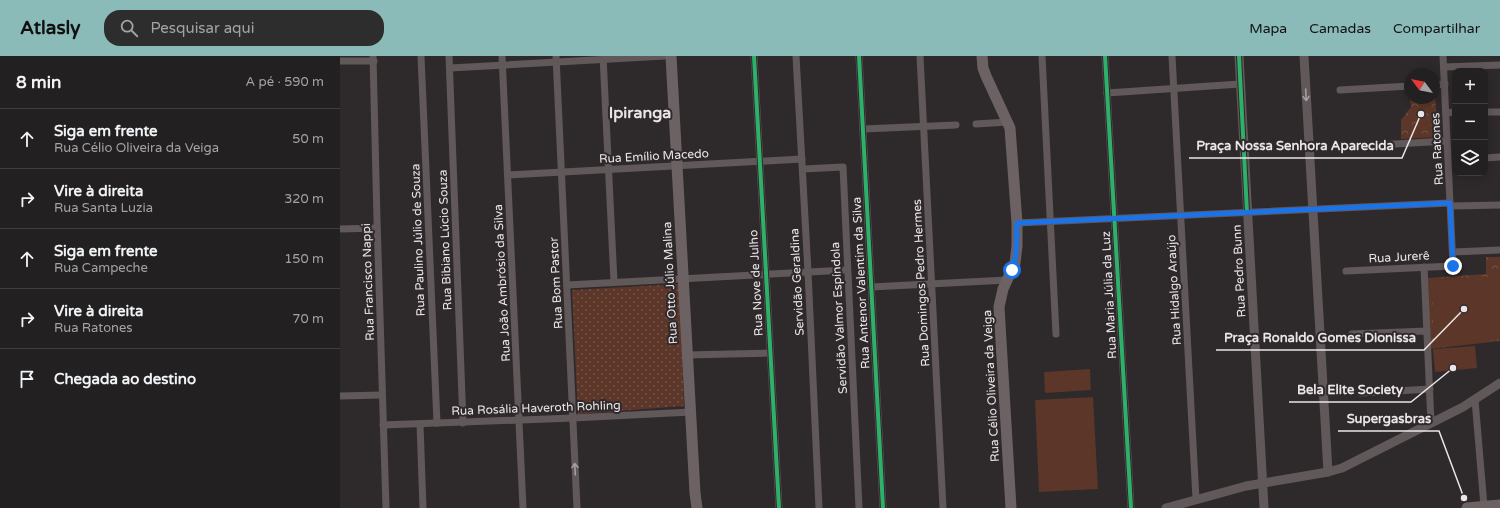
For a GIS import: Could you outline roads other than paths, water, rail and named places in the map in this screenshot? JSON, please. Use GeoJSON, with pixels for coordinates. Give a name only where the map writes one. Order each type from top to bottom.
{"type":"FeatureCollection","features":[{"type":"Feature","properties":{"kind":"main road","name":"Rua Otto Júlio Malina"},"geometry":{"type":"LineString","coordinates":[[671,56],[690,412],[697,508]]}},
{"type":"Feature","properties":{"kind":"main road","name":"Rua Célio Oliveira da Veiga"},"geometry":{"type":"LineString","coordinates":[[982,56],[983,68],[1008,122],[1011,135],[1017,223],[1015,263],[1001,295],[999,307],[1011,508]]}},
{"type":"Feature","properties":{"kind":"main road"},"geometry":{"type":"LineString","coordinates":[[1467,508],[1500,505]]}},
{"type":"Feature","properties":{"kind":"street","name":"Rua Paulino Júlio de Souza"},"geometry":{"type":"LineString","coordinates":[[422,56],[437,424]]}},
{"type":"Feature","properties":{"kind":"street","name":"Rua Bibiano Lúcio Souza"},"geometry":{"type":"LineString","coordinates":[[449,56],[463,423]]}},
{"type":"Feature","properties":{"kind":"street","name":"Rua João Ambrósio da Silva"},"geometry":{"type":"LineString","coordinates":[[502,56],[523,508]]}},
{"type":"Feature","properties":{"kind":"street"},"geometry":{"type":"LineString","coordinates":[[450,68],[503,65],[556,59],[665,56]]}},
{"type":"Feature","properties":{"kind":"street","name":"Rua Nove de Julho"},"geometry":{"type":"LineString","coordinates":[[754,56],[779,508]]}},
{"type":"Feature","properties":{"kind":"street","name":"Servidão Geraldina"},"geometry":{"type":"LineString","coordinates":[[796,56],[803,169],[819,508]]}},
{"type":"Feature","properties":{"kind":"street","name":"Rua Antenor Valentim da Silva"},"geometry":{"type":"LineString","coordinates":[[859,56],[883,508]]}},
{"type":"Feature","properties":{"kind":"street","name":"Rua Domingos Pedro Hermes"},"geometry":{"type":"LineString","coordinates":[[920,56],[943,508]]}},
{"type":"Feature","properties":{"kind":"street"},"geometry":{"type":"LineString","coordinates":[[1042,56],[1056,334]]}},
{"type":"Feature","properties":{"kind":"street","name":"Rua Maria Júlia da Luz"},"geometry":{"type":"LineString","coordinates":[[1105,56],[1131,508]]}},
{"type":"Feature","properties":{"kind":"street","name":"Rua Hidalgo Araújo"},"geometry":{"type":"LineString","coordinates":[[1172,56],[1196,499]]}},
{"type":"Feature","properties":{"kind":"street","name":"Rua Pedro Bunn"},"geometry":{"type":"LineString","coordinates":[[1239,56],[1264,508]]}},
{"type":"Feature","properties":{"kind":"street"},"geometry":{"type":"LineString","coordinates":[[1304,56],[1328,472]]}},
{"type":"Feature","properties":{"kind":"street","name":"Rua Ratones"},"geometry":{"type":"LineString","coordinates":[[1443,56],[1447,141],[1452,159],[1450,205],[1453,266]]}},
{"type":"Feature","properties":{"kind":"street"},"geometry":{"type":"LineString","coordinates":[[340,61],[374,58]]}},
{"type":"Feature","properties":{"kind":"street","name":"Rua Francisco Nappi"},"geometry":{"type":"LineString","coordinates":[[374,58],[377,228],[386,508]]}},
{"type":"Feature","properties":{"kind":"street"},"geometry":{"type":"LineString","coordinates":[[603,58],[614,282]]}},
{"type":"Feature","properties":{"kind":"street","name":"Rua Bom Pastor"},"geometry":{"type":"LineString","coordinates":[[556,59],[577,508]]}},
{"type":"Feature","properties":{"kind":"street"},"geometry":{"type":"LineString","coordinates":[[1444,67],[1500,65]]}},
{"type":"Feature","properties":{"kind":"street"},"geometry":{"type":"LineString","coordinates":[[1107,93],[1240,84]]}},
{"type":"Feature","properties":{"kind":"street"},"geometry":{"type":"LineString","coordinates":[[1440,84],[1445,84]]}},
{"type":"Feature","properties":{"kind":"street"},"geometry":{"type":"LineString","coordinates":[[1340,90],[1404,86]]}},
{"type":"Feature","properties":{"kind":"street"},"geometry":{"type":"LineString","coordinates":[[1446,112],[1452,112]]}},
{"type":"Feature","properties":{"kind":"street"},"geometry":{"type":"LineString","coordinates":[[1488,112],[1500,112]]}},
{"type":"Feature","properties":{"kind":"street"},"geometry":{"type":"LineString","coordinates":[[976,124],[1008,122]]}},
{"type":"Feature","properties":{"kind":"street"},"geometry":{"type":"LineString","coordinates":[[863,130],[956,125]]}},
{"type":"Feature","properties":{"kind":"street"},"geometry":{"type":"LineString","coordinates":[[1342,147],[1447,141]]}},
{"type":"Feature","properties":{"kind":"street"},"geometry":{"type":"LineString","coordinates":[[1488,158],[1500,157]]}},
{"type":"Feature","properties":{"kind":"street","name":"Rua Emílio Macedo"},"geometry":{"type":"LineString","coordinates":[[508,175],[802,159]]}},
{"type":"Feature","properties":{"kind":"street","name":"Servidão Valmor Espíndola"},"geometry":{"type":"LineString","coordinates":[[803,169],[843,167],[859,508]]}},
{"type":"Feature","properties":{"kind":"street"},"geometry":{"type":"LineString","coordinates":[[1017,223],[1313,209],[1500,204]]}},
{"type":"Feature","properties":{"kind":"street"},"geometry":{"type":"LineString","coordinates":[[340,229],[377,228]]}},
{"type":"Feature","properties":{"kind":"street"},"geometry":{"type":"LineString","coordinates":[[1453,252],[1500,250]]}},
{"type":"Feature","properties":{"kind":"street","name":"Rua Jurerê"},"geometry":{"type":"LineString","coordinates":[[1346,271],[1453,266]]}},
{"type":"Feature","properties":{"kind":"street"},"geometry":{"type":"LineString","coordinates":[[1424,267],[1431,423]]}},
{"type":"Feature","properties":{"kind":"street"},"geometry":{"type":"LineString","coordinates":[[567,284],[848,270]]}},
{"type":"Feature","properties":{"kind":"street"},"geometry":{"type":"LineString","coordinates":[[871,287],[1008,280]]}},
{"type":"Feature","properties":{"kind":"street"},"geometry":{"type":"LineString","coordinates":[[1352,334],[1427,330]]}},
{"type":"Feature","properties":{"kind":"street"},"geometry":{"type":"LineString","coordinates":[[687,355],[770,353]]}},
{"type":"Feature","properties":{"kind":"street"},"geometry":{"type":"LineString","coordinates":[[1166,508],[1238,488],[1328,472],[1348,466],[1475,400],[1500,383]]}},
{"type":"Feature","properties":{"kind":"street"},"geometry":{"type":"LineString","coordinates":[[1360,393],[1430,389]]}},
{"type":"Feature","properties":{"kind":"street"},"geometry":{"type":"LineString","coordinates":[[340,396],[382,394]]}},
{"type":"Feature","properties":{"kind":"street"},"geometry":{"type":"LineString","coordinates":[[1475,400],[1484,506]]}},
{"type":"Feature","properties":{"kind":"street","name":"Rua Rosália Haveroth Rohling"},"geometry":{"type":"LineString","coordinates":[[383,425],[520,421],[690,412]]}},
{"type":"Feature","properties":{"kind":"street"},"geometry":{"type":"LineString","coordinates":[[420,424],[423,508]]}},
{"type":"Feature","properties":{"kind":"place","name":"Praça Nossa Senhora Aparecida"},"geometry":{"type":"Point","coordinates":[1421,114]}},
{"type":"Feature","properties":{"kind":"place","name":"Praça Ronaldo Gomes Dionissa"},"geometry":{"type":"Point","coordinates":[1464,309]}},
{"type":"Feature","properties":{"kind":"place","name":"Bela Elite Society"},"geometry":{"type":"Point","coordinates":[1453,368]}},
{"type":"Feature","properties":{"kind":"place","name":"Supergasbras"},"geometry":{"type":"Point","coordinates":[1464,498]}},
{"type":"Feature","properties":{"kind":"district","name":"Ipiranga"},"geometry":{"type":"Point","coordinates":[640,112]}}]}
